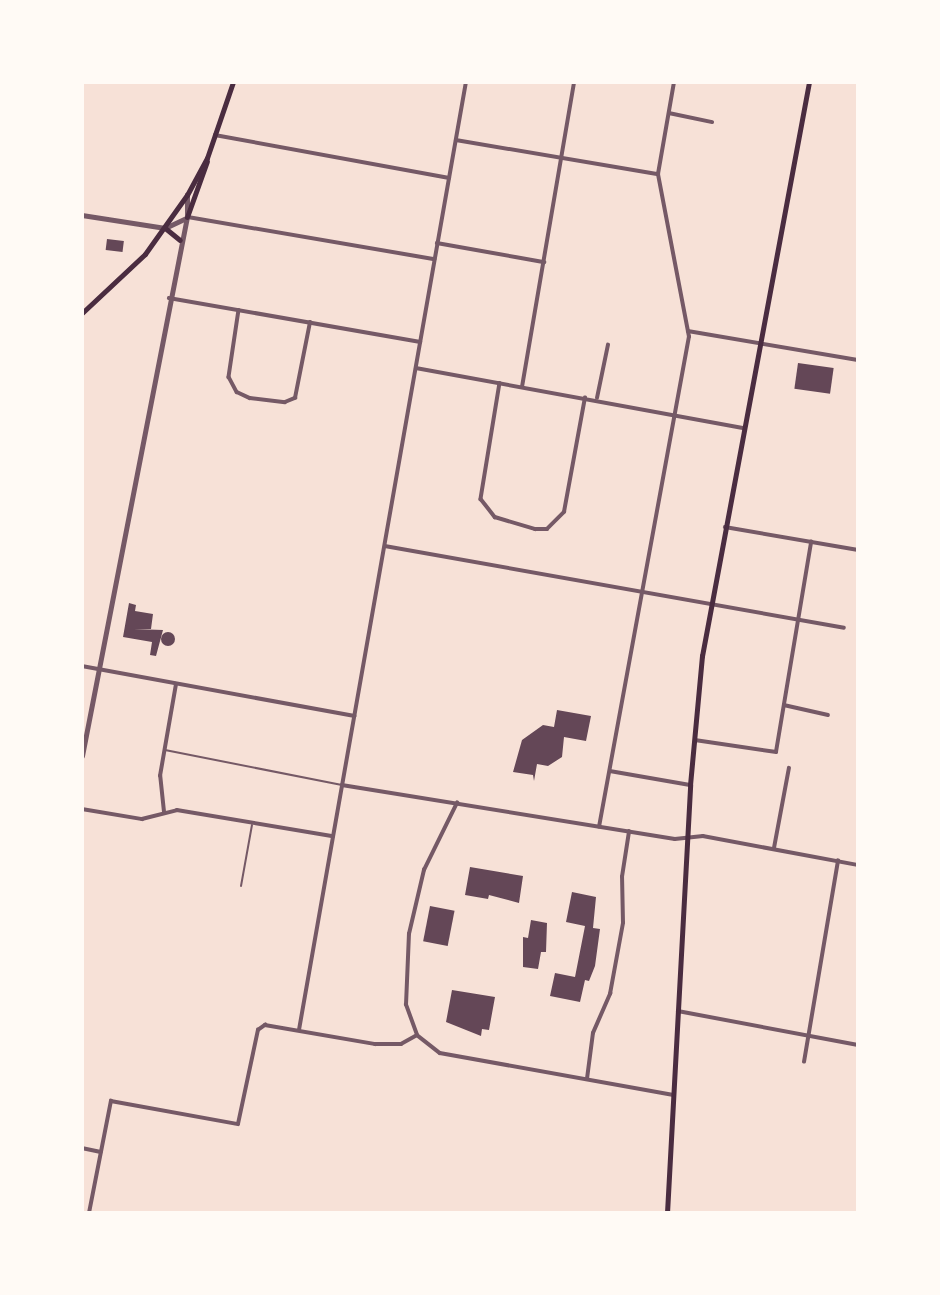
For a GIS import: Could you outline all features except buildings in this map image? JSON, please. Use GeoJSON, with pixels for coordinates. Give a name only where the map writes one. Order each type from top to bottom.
{"type":"FeatureCollection","features":[{"type":"Feature","properties":{"kind":"main road"},"geometry":{"type":"LineString","coordinates":[[187,217],[233,82]]}},
{"type":"Feature","properties":{"kind":"main road"},"geometry":{"type":"LineString","coordinates":[[667,1213],[693,739],[710,603],[808,82]]}},
{"type":"Feature","properties":{"kind":"main road"},"geometry":{"type":"LineString","coordinates":[[82,313],[120,280],[165,228],[207,158]]}},
{"type":"Feature","properties":{"kind":"main road"},"geometry":{"type":"LineString","coordinates":[[165,228],[180,240]]}},
{"type":"Feature","properties":{"kind":"street"},"geometry":{"type":"LineString","coordinates":[[299,1030],[466,82]]}},
{"type":"Feature","properties":{"kind":"street"},"geometry":{"type":"LineString","coordinates":[[522,387],[574,82]]}},
{"type":"Feature","properties":{"kind":"street"},"geometry":{"type":"LineString","coordinates":[[599,827],[688,331],[658,174],[674,82]]}},
{"type":"Feature","properties":{"kind":"street"},"geometry":{"type":"LineString","coordinates":[[669,113],[712,122]]}},
{"type":"Feature","properties":{"kind":"street"},"geometry":{"type":"LineString","coordinates":[[215,135],[449,178]]}},
{"type":"Feature","properties":{"kind":"street"},"geometry":{"type":"LineString","coordinates":[[456,140],[658,174]]}},
{"type":"Feature","properties":{"kind":"street"},"geometry":{"type":"LineString","coordinates":[[82,754],[180,240],[187,217],[187,195]]}},
{"type":"Feature","properties":{"kind":"street"},"geometry":{"type":"LineString","coordinates":[[82,215],[165,228],[187,217],[434,259]]}},
{"type":"Feature","properties":{"kind":"street"},"geometry":{"type":"LineString","coordinates":[[437,243],[544,262]]}},
{"type":"Feature","properties":{"kind":"street"},"geometry":{"type":"LineString","coordinates":[[169,298],[420,342]]}},
{"type":"Feature","properties":{"kind":"street"},"geometry":{"type":"LineString","coordinates":[[239,310],[229,377],[237,392],[250,398],[285,402],[295,398],[310,322]]}},
{"type":"Feature","properties":{"kind":"street"},"geometry":{"type":"LineString","coordinates":[[688,331],[858,360]]}},
{"type":"Feature","properties":{"kind":"street"},"geometry":{"type":"LineString","coordinates":[[597,399],[608,345]]}},
{"type":"Feature","properties":{"kind":"street"},"geometry":{"type":"LineString","coordinates":[[416,368],[597,399],[743,428]]}},
{"type":"Feature","properties":{"kind":"street"},"geometry":{"type":"LineString","coordinates":[[499,383],[481,499],[495,517],[535,529],[547,529],[564,512],[585,398]]}},
{"type":"Feature","properties":{"kind":"street"},"geometry":{"type":"LineString","coordinates":[[725,527],[858,550]]}},
{"type":"Feature","properties":{"kind":"street"},"geometry":{"type":"LineString","coordinates":[[693,739],[776,752],[811,542]]}},
{"type":"Feature","properties":{"kind":"street"},"geometry":{"type":"LineString","coordinates":[[386,546],[844,628]]}},
{"type":"Feature","properties":{"kind":"street"},"geometry":{"type":"LineString","coordinates":[[82,666],[355,716]]}},
{"type":"Feature","properties":{"kind":"street"},"geometry":{"type":"LineString","coordinates":[[164,812],[160,776],[176,684]]}},
{"type":"Feature","properties":{"kind":"street"},"geometry":{"type":"LineString","coordinates":[[784,705],[828,715]]}},
{"type":"Feature","properties":{"kind":"street"},"geometry":{"type":"LineString","coordinates":[[774,848],[789,768]]}},
{"type":"Feature","properties":{"kind":"street"},"geometry":{"type":"LineString","coordinates":[[610,771],[690,785]]}},
{"type":"Feature","properties":{"kind":"street"},"geometry":{"type":"LineString","coordinates":[[342,785],[629,832],[688,838],[703,836],[858,865]]}},
{"type":"Feature","properties":{"kind":"street"},"geometry":{"type":"LineString","coordinates":[[457,803],[424,870],[409,934],[406,1005],[417,1035],[440,1053],[673,1095]]}},
{"type":"Feature","properties":{"kind":"street"},"geometry":{"type":"LineString","coordinates":[[82,809],[142,819],[177,810],[333,836]]}},
{"type":"Feature","properties":{"kind":"street"},"geometry":{"type":"LineString","coordinates":[[587,1079],[593,1033],[610,994],[623,923],[622,877],[629,832]]}},
{"type":"Feature","properties":{"kind":"street"},"geometry":{"type":"LineString","coordinates":[[804,1062],[838,861]]}},
{"type":"Feature","properties":{"kind":"street"},"geometry":{"type":"LineString","coordinates":[[677,1011],[858,1045]]}},
{"type":"Feature","properties":{"kind":"street"},"geometry":{"type":"LineString","coordinates":[[89,1213],[111,1101],[239,1124],[258,1030],[265,1025],[391,1045],[417,1035]]}},
{"type":"Feature","properties":{"kind":"street"},"geometry":{"type":"LineString","coordinates":[[82,1148],[100,1152]]}},
{"type":"Feature","properties":{"kind":"lane"},"geometry":{"type":"LineString","coordinates":[[163,750],[342,785]]}},
{"type":"Feature","properties":{"kind":"lane"},"geometry":{"type":"LineString","coordinates":[[241,886],[252,821]]}}]}
